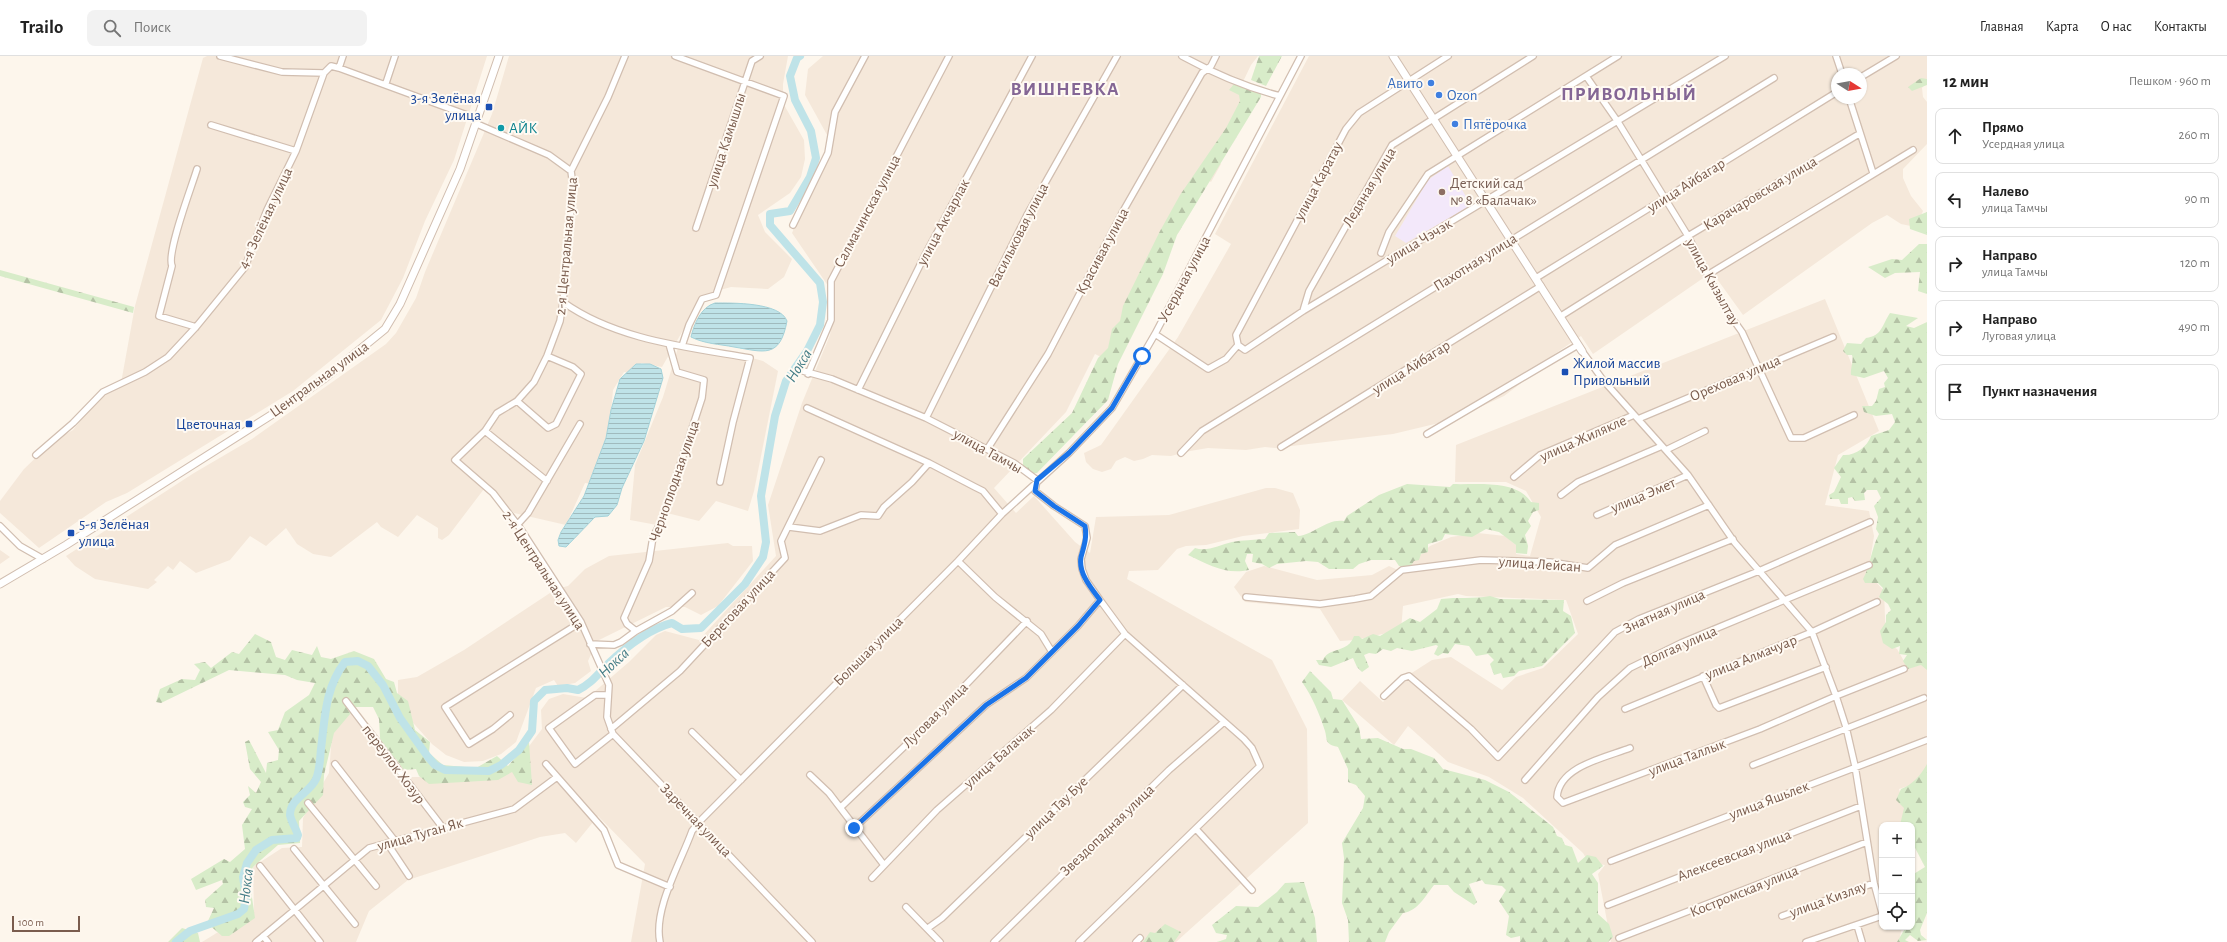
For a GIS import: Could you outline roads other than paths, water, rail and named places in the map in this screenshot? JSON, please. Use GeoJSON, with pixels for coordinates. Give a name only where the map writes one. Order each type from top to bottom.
{"type":"FeatureCollection","features":[{"type":"Feature","properties":{"kind":"street"},"geometry":{"type":"LineString","coordinates":[[220,56],[282,72],[324,73],[331,66],[339,68],[386,84],[478,121],[549,155],[571,171]]}},
{"type":"Feature","properties":{"kind":"street"},"geometry":{"type":"LineString","coordinates":[[339,68],[342,56]]}},
{"type":"Feature","properties":{"kind":"street"},"geometry":{"type":"LineString","coordinates":[[386,84],[395,56]]}},
{"type":"Feature","properties":{"kind":"street","name":"Центральная улица"},"geometry":{"type":"LineString","coordinates":[[0,584],[43,559],[276,412],[325,378],[385,329],[400,304],[458,176],[499,56]]}},
{"type":"Feature","properties":{"kind":"street","name":"2-я Центральная улица"},"geometry":{"type":"LineString","coordinates":[[608,695],[609,685],[581,622],[517,525],[493,493],[455,460],[485,430],[497,413],[517,401],[534,382],[547,356],[560,321],[563,302],[573,186],[571,171],[608,96],[625,56]]}},
{"type":"Feature","properties":{"kind":"street"},"geometry":{"type":"LineString","coordinates":[[675,56],[689,58],[745,82],[784,96],[716,294],[702,299],[689,325],[682,346]]}},
{"type":"Feature","properties":{"kind":"street","name":"улица Камышлы"},"geometry":{"type":"LineString","coordinates":[[696,228],[752,61],[760,56]]}},
{"type":"Feature","properties":{"kind":"street"},"geometry":{"type":"LineString","coordinates":[[793,225],[828,153],[835,112],[865,56]]}},
{"type":"Feature","properties":{"kind":"street","name":"Салмачинская улица"},"geometry":{"type":"LineString","coordinates":[[806,372],[831,320],[831,281],[949,56]]}},
{"type":"Feature","properties":{"kind":"street","name":"улица Акчарлак"},"geometry":{"type":"LineString","coordinates":[[858,390],[925,255],[1032,56]]}},
{"type":"Feature","properties":{"kind":"street","name":"Васильковая улица"},"geometry":{"type":"LineString","coordinates":[[926,418],[1027,215],[1117,56]]}},
{"type":"Feature","properties":{"kind":"street"},"geometry":{"type":"LineString","coordinates":[[1182,56],[1206,69],[1255,90],[1280,96]]}},
{"type":"Feature","properties":{"kind":"street","name":"Красивая улица"},"geometry":{"type":"LineString","coordinates":[[988,448],[1048,354],[1122,213],[1202,72],[1216,56]]}},
{"type":"Feature","properties":{"kind":"street","name":"Усердная улица"},"geometry":{"type":"LineString","coordinates":[[1037,480],[1069,453],[1108,413],[1120,396],[1155,334],[1301,56]]}},
{"type":"Feature","properties":{"kind":"street"},"geometry":{"type":"LineString","coordinates":[[1392,56],[1458,157],[1485,202],[1561,316],[1580,348],[1603,380],[1688,475],[1733,539],[1812,632],[1826,667],[1846,727],[1855,766],[1874,883],[1879,902]]}},
{"type":"Feature","properties":{"kind":"street","name":"улица Каратау"},"geometry":{"type":"LineString","coordinates":[[1238,345],[1236,335],[1346,129],[1359,113],[1408,80],[1448,56]]}},
{"type":"Feature","properties":{"kind":"street","name":"Ледяная улица"},"geometry":{"type":"LineString","coordinates":[[1303,311],[1309,291],[1384,156],[1392,145],[1533,56]]}},
{"type":"Feature","properties":{"kind":"street"},"geometry":{"type":"LineString","coordinates":[[1381,253],[1389,232],[1428,174],[1458,157],[1618,56]]}},
{"type":"Feature","properties":{"kind":"street","name":"улица Чэчэк"},"geometry":{"type":"LineString","coordinates":[[1238,345],[1245,350],[1303,311],[1725,56]]}},
{"type":"Feature","properties":{"kind":"street"},"geometry":{"type":"LineString","coordinates":[[1836,56],[1840,68]]}},
{"type":"Feature","properties":{"kind":"street"},"geometry":{"type":"LineString","coordinates":[[1867,73],[1896,56]]}},
{"type":"Feature","properties":{"kind":"street","name":"4-я Зелёная улица"},"geometry":{"type":"LineString","coordinates":[[36,455],[74,423],[103,392],[145,372],[168,357],[196,327],[245,267],[267,210],[296,151],[324,73]]}},
{"type":"Feature","properties":{"kind":"street","name":"улица Кызылтау"},"geometry":{"type":"LineString","coordinates":[[1586,76],[1618,122],[1688,236],[1709,274],[1711,283],[1724,307],[1742,332],[1791,438],[1804,438],[1854,415]]}},
{"type":"Feature","properties":{"kind":"street","name":"Пахотная улица"},"geometry":{"type":"LineString","coordinates":[[1181,453],[1202,431],[1774,78]]}},
{"type":"Feature","properties":{"kind":"street","name":"улица Айбагар"},"geometry":{"type":"LineString","coordinates":[[1536,278],[1831,96]]}},
{"type":"Feature","properties":{"kind":"street"},"geometry":{"type":"LineString","coordinates":[[1851,104],[1859,134],[1873,173]]}},
{"type":"Feature","properties":{"kind":"street"},"geometry":{"type":"LineString","coordinates":[[211,125],[296,151]]}},
{"type":"Feature","properties":{"kind":"street","name":"Карачаровская улица"},"geometry":{"type":"LineString","coordinates":[[1561,316],[1688,236],[1859,134]]}},
{"type":"Feature","properties":{"kind":"street"},"geometry":{"type":"LineString","coordinates":[[1709,274],[1913,150]]}},
{"type":"Feature","properties":{"kind":"street"},"geometry":{"type":"LineString","coordinates":[[196,327],[159,316],[172,266],[170,261],[175,239],[197,169]]}},
{"type":"Feature","properties":{"kind":"street","name":"улица Айбагар"},"geometry":{"type":"LineString","coordinates":[[1281,448],[1541,286]]}},
{"type":"Feature","properties":{"kind":"street"},"geometry":{"type":"LineString","coordinates":[[563,302],[592,321],[670,344],[750,358],[733,422],[720,482]]}},
{"type":"Feature","properties":{"kind":"street"},"geometry":{"type":"LineString","coordinates":[[1155,334],[1208,369],[1226,359],[1238,345]]}},
{"type":"Feature","properties":{"kind":"street","name":"Ореховая улица"},"geometry":{"type":"LineString","coordinates":[[1636,417],[1833,337]]}},
{"type":"Feature","properties":{"kind":"street","name":"Черноплодная улица"},"geometry":{"type":"LineString","coordinates":[[636,631],[627,624],[624,618],[648,561],[653,537],[662,520],[697,413],[704,380],[677,372],[670,344]]}},
{"type":"Feature","properties":{"kind":"street"},"geometry":{"type":"LineString","coordinates":[[1427,434],[1580,348]]}},
{"type":"Feature","properties":{"kind":"street"},"geometry":{"type":"LineString","coordinates":[[517,401],[548,428],[556,424],[581,374],[573,366],[547,356]]}},
{"type":"Feature","properties":{"kind":"street","name":"улица Тамчы"},"geometry":{"type":"LineString","coordinates":[[806,372],[832,379],[926,418],[988,448],[1014,463],[1037,480],[1035,491],[1054,506],[1085,526],[1087,538],[1081,559],[1082,569],[1086,580],[1100,600],[1125,634],[1244,739],[1252,748],[1260,766],[1196,829]]}},
{"type":"Feature","properties":{"kind":"street"},"geometry":{"type":"LineString","coordinates":[[807,408],[929,463],[983,492],[1002,514]]}},
{"type":"Feature","properties":{"kind":"street","name":"улица Жилякле"},"geometry":{"type":"LineString","coordinates":[[1514,477],[1540,455],[1636,417]]}},
{"type":"Feature","properties":{"kind":"street"},"geometry":{"type":"LineString","coordinates":[[517,525],[528,513],[548,481],[580,424]]}},
{"type":"Feature","properties":{"kind":"street"},"geometry":{"type":"LineString","coordinates":[[485,430],[548,481]]}},
{"type":"Feature","properties":{"kind":"street"},"geometry":{"type":"LineString","coordinates":[[1561,495],[1578,482],[1704,431]]}},
{"type":"Feature","properties":{"kind":"street","name":"Береговая улица"},"geometry":{"type":"LineString","coordinates":[[608,695],[595,695],[549,728],[575,764],[680,671],[785,558],[781,541],[821,460]]}},
{"type":"Feature","properties":{"kind":"street"},"geometry":{"type":"LineString","coordinates":[[789,527],[820,531],[861,515],[878,516],[884,507],[912,482],[929,463]]}},
{"type":"Feature","properties":{"kind":"street","name":"улица Эмет"},"geometry":{"type":"LineString","coordinates":[[1597,515],[1688,475]]}},
{"type":"Feature","properties":{"kind":"street","name":"Большая улица"},"geometry":{"type":"LineString","coordinates":[[660,942],[658,935],[660,914],[692,831],[699,822],[1037,480]]}},
{"type":"Feature","properties":{"kind":"street","name":"улица Лейсан"},"geometry":{"type":"LineString","coordinates":[[1246,597],[1320,604],[1355,599],[1371,596],[1402,570],[1481,560],[1542,562],[1588,568],[1615,545],[1709,504]]}},
{"type":"Feature","properties":{"kind":"street","name":"Знатная улица"},"geometry":{"type":"LineString","coordinates":[[1384,696],[1403,678],[1410,676],[1471,729],[1498,757],[1615,632],[1639,619],[1759,571],[1870,522]]}},
{"type":"Feature","properties":{"kind":"street"},"geometry":{"type":"LineString","coordinates":[[0,526],[20,546],[43,559]]}},
{"type":"Feature","properties":{"kind":"street"},"geometry":{"type":"LineString","coordinates":[[1587,601],[1623,583],[1733,539]]}},
{"type":"Feature","properties":{"kind":"street"},"geometry":{"type":"LineString","coordinates":[[958,561],[995,597],[1027,621],[1041,634],[1052,652]]}},
{"type":"Feature","properties":{"kind":"street","name":"Долгая улица"},"geometry":{"type":"LineString","coordinates":[[1525,780],[1598,697],[1630,668],[1681,643],[1787,601],[1870,565]]}},
{"type":"Feature","properties":{"kind":"street"},"geometry":{"type":"LineString","coordinates":[[590,644],[614,644],[621,642],[636,631],[672,611],[692,593]]}},
{"type":"Feature","properties":{"kind":"street","name":"Луговая улица"},"geometry":{"type":"LineString","coordinates":[[854,828],[986,705],[1026,678],[1100,600]]}},
{"type":"Feature","properties":{"kind":"street","name":"улица Алмачуар"},"geometry":{"type":"LineString","coordinates":[[1625,709],[1812,632],[1876,602]]}},
{"type":"Feature","properties":{"kind":"street","name":"Луговая улица"},"geometry":{"type":"LineString","coordinates":[[840,808],[931,721],[1027,621]]}},
{"type":"Feature","properties":{"kind":"street"},"geometry":{"type":"LineString","coordinates":[[510,716],[469,744],[445,707],[581,622]]}},
{"type":"Feature","properties":{"kind":"street","name":"улица Балачак"},"geometry":{"type":"LineString","coordinates":[[872,878],[937,810],[1051,710],[1125,634]]}},
{"type":"Feature","properties":{"kind":"street"},"geometry":{"type":"LineString","coordinates":[[1703,676],[1716,705],[1719,708],[1826,667]]}},
{"type":"Feature","properties":{"kind":"street","name":"улица Таллык"},"geometry":{"type":"LineString","coordinates":[[1630,748],[1574,771],[1565,779],[1558,790],[1558,797],[1563,803],[1760,729],[1836,696],[1904,669]]}},
{"type":"Feature","properties":{"kind":"street","name":"улица Тау Буе"},"geometry":{"type":"LineString","coordinates":[[928,928],[942,918],[1183,685]]}},
{"type":"Feature","properties":{"kind":"street"},"geometry":{"type":"LineString","coordinates":[[608,695],[607,717],[612,731]]}},
{"type":"Feature","properties":{"kind":"street"},"geometry":{"type":"LineString","coordinates":[[1752,765],[1846,727],[1924,698]]}},
{"type":"Feature","properties":{"kind":"street","name":"переулок Хозур"},"geometry":{"type":"LineString","coordinates":[[346,701],[442,828]]}},
{"type":"Feature","properties":{"kind":"street","name":"Звездопадная улица"},"geometry":{"type":"LineString","coordinates":[[994,942],[1169,770],[1224,722]]}},
{"type":"Feature","properties":{"kind":"street","name":"Заречная улица"},"geometry":{"type":"LineString","coordinates":[[612,731],[699,822],[762,891],[812,942]]}},
{"type":"Feature","properties":{"kind":"street"},"geometry":{"type":"LineString","coordinates":[[692,732],[741,780]]}},
{"type":"Feature","properties":{"kind":"street","name":"улица Яшьлек"},"geometry":{"type":"LineString","coordinates":[[1611,861],[1855,766],[1927,740]]}},
{"type":"Feature","properties":{"kind":"street"},"geometry":{"type":"LineString","coordinates":[[335,764],[395,841]]}},
{"type":"Feature","properties":{"kind":"street"},"geometry":{"type":"LineString","coordinates":[[546,764],[604,830],[618,865],[670,887]]}},
{"type":"Feature","properties":{"kind":"street"},"geometry":{"type":"LineString","coordinates":[[810,775],[829,793],[854,828],[884,865]]}},
{"type":"Feature","properties":{"kind":"street","name":"улица Туган Як"},"geometry":{"type":"LineString","coordinates":[[256,942],[369,848],[514,809],[557,777]]}},
{"type":"Feature","properties":{"kind":"street"},"geometry":{"type":"LineString","coordinates":[[308,803],[376,886]]}},
{"type":"Feature","properties":{"kind":"street","name":"Алексеевская улица"},"geometry":{"type":"LineString","coordinates":[[1608,905],[1861,806]]}},
{"type":"Feature","properties":{"kind":"street"},"geometry":{"type":"LineString","coordinates":[[1079,942],[1196,829],[1252,890]]}},
{"type":"Feature","properties":{"kind":"street","name":"Костромская улица"},"geometry":{"type":"LineString","coordinates":[[1619,938],[1867,842]]}},
{"type":"Feature","properties":{"kind":"street"},"geometry":{"type":"LineString","coordinates":[[387,843],[408,876]]}},
{"type":"Feature","properties":{"kind":"street"},"geometry":{"type":"LineString","coordinates":[[294,849],[355,924]]}},
{"type":"Feature","properties":{"kind":"street"},"geometry":{"type":"LineString","coordinates":[[260,866],[320,942]]}},
{"type":"Feature","properties":{"kind":"street","name":"улица Кизляу"},"geometry":{"type":"LineString","coordinates":[[1782,916],[1874,883]]}},
{"type":"Feature","properties":{"kind":"street"},"geometry":{"type":"LineString","coordinates":[[906,907],[940,942]]}},
{"type":"Feature","properties":{"kind":"street"},"geometry":{"type":"LineString","coordinates":[[1806,942],[1879,917]]}},
{"type":"Feature","properties":{"kind":"street"},"geometry":{"type":"LineString","coordinates":[[1857,925],[1862,942]]}},
{"type":"Feature","properties":{"kind":"street"},"geometry":{"type":"LineString","coordinates":[[263,936],[268,942]]}},
{"type":"Feature","properties":{"kind":"water"},"geometry":{"type":"Polygon","coordinates":[[[715,303],[755,305],[775,310],[783,315],[787,321],[780,342],[769,350],[762,351],[712,344],[691,337],[696,322],[702,312],[710,305],[715,303]]]}},
{"type":"Feature","properties":{"kind":"water"},"geometry":{"type":"Polygon","coordinates":[[[636,364],[650,364],[661,369],[663,378],[644,441],[622,488],[617,505],[608,516],[595,517],[566,547],[559,546],[558,540],[561,532],[584,496],[606,438],[611,410],[620,379],[636,364]]]}},
{"type":"Feature","properties":{"kind":"waterway","name":"Нокса"},"geometry":{"type":"LineString","coordinates":[[176,942],[190,931],[238,914],[244,909],[246,897],[243,877],[247,863],[256,850],[272,840],[297,838],[298,835],[291,820],[291,809],[293,804],[316,779],[320,764],[327,703],[333,682],[345,662],[358,661],[368,666],[383,685],[400,718],[435,765],[445,770],[489,771],[501,765],[519,750],[532,731],[534,701],[545,690],[567,688],[578,690],[583,688],[622,651],[646,634],[663,626],[672,623],[682,629],[701,628],[745,584],[763,557],[766,542],[761,496],[775,416],[786,381],[807,351],[820,325],[823,302],[820,283],[770,225],[770,214],[790,211],[810,177],[816,158],[811,131],[795,100],[790,76],[797,58],[800,56]]}},
{"type":"Feature","properties":{"kind":"place","name":"Авито"},"geometry":{"type":"Point","coordinates":[1431,83]}},
{"type":"Feature","properties":{"kind":"place","name":"Ozon"},"geometry":{"type":"Point","coordinates":[1439,95]}},
{"type":"Feature","properties":{"kind":"place","name":"3-я Зелёная улица"},"geometry":{"type":"Point","coordinates":[489,107]}},
{"type":"Feature","properties":{"kind":"place","name":"Пятёрочка"},"geometry":{"type":"Point","coordinates":[1455,124]}},
{"type":"Feature","properties":{"kind":"place","name":"АЙК"},"geometry":{"type":"Point","coordinates":[501,128]}},
{"type":"Feature","properties":{"kind":"place","name":"Детский сад № 8 «Балачак»"},"geometry":{"type":"Point","coordinates":[1442,192]}},
{"type":"Feature","properties":{"kind":"place","name":"Жилой массив Привольный"},"geometry":{"type":"Point","coordinates":[1565,372]}},
{"type":"Feature","properties":{"kind":"place","name":"Цветочная"},"geometry":{"type":"Point","coordinates":[249,424]}},
{"type":"Feature","properties":{"kind":"place","name":"5-я Зелёная улица"},"geometry":{"type":"Point","coordinates":[71,533]}},
{"type":"Feature","properties":{"kind":"district","name":"ВИШНЕВКА"},"geometry":{"type":"Point","coordinates":[1065,88]}},
{"type":"Feature","properties":{"kind":"district","name":"ПРИВОЛЬНЫЙ"},"geometry":{"type":"Point","coordinates":[1629,93]}}]}
